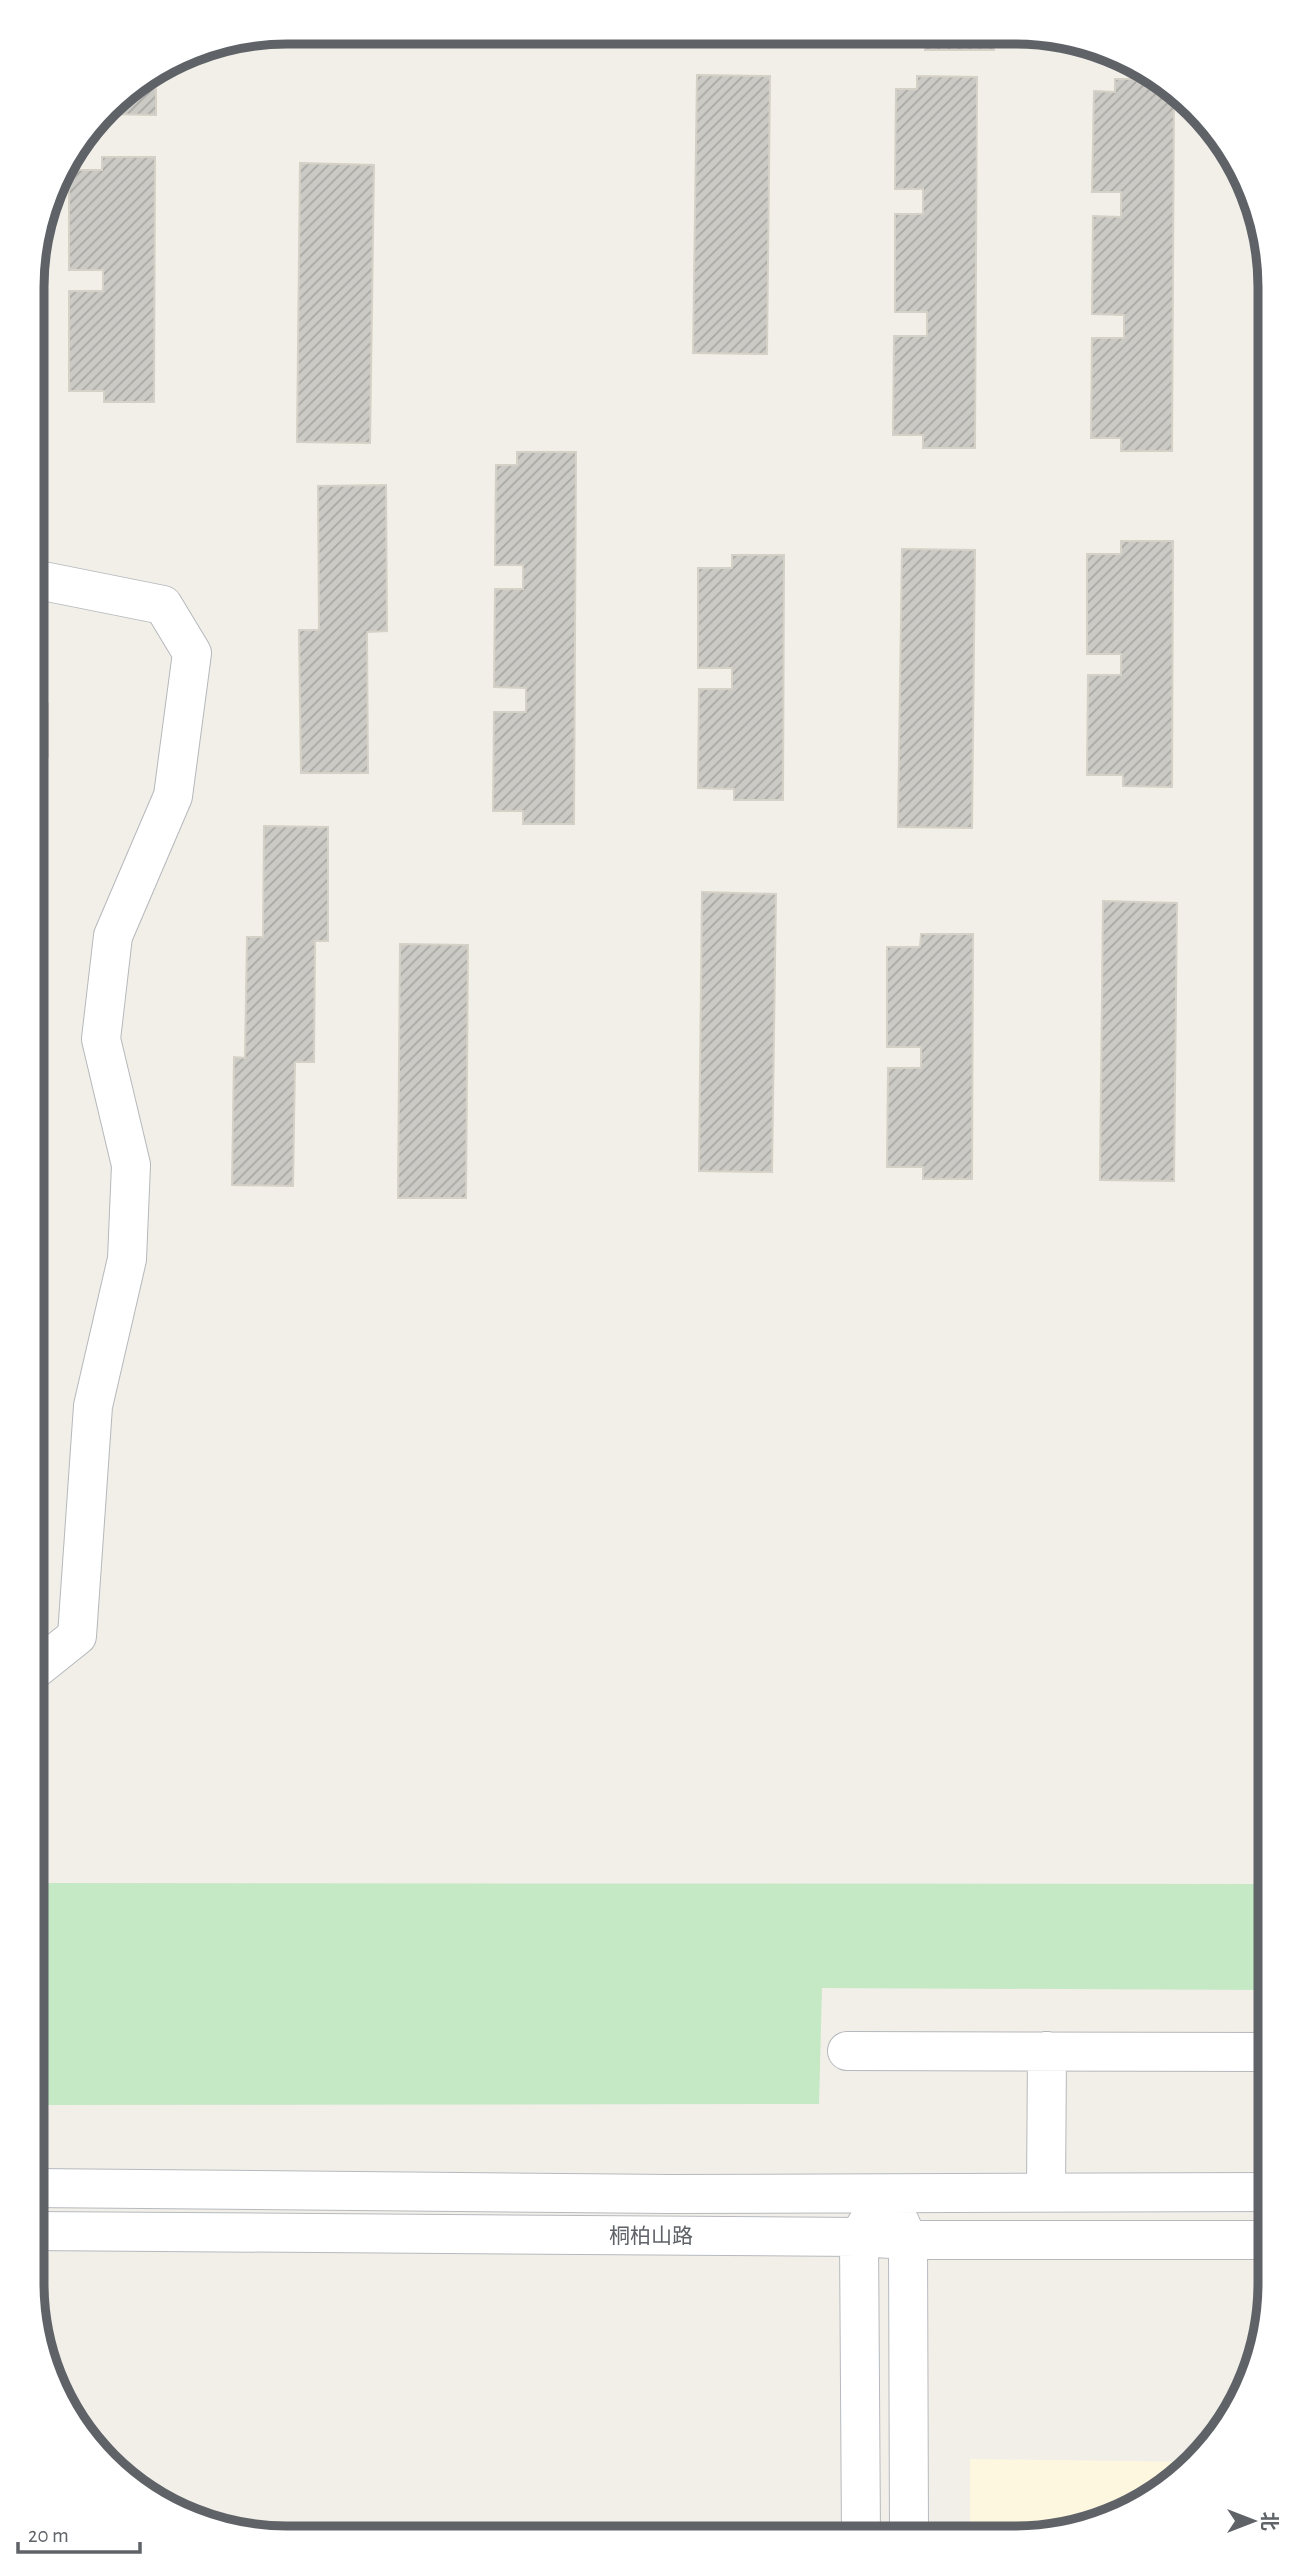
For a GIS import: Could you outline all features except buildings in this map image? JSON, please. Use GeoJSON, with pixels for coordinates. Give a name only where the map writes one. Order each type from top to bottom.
{"type":"FeatureCollection","features":[{"type":"Feature","properties":{"kind":"street"},"geometry":{"type":"LineString","coordinates":[[44,581],[163,605],[192,653],[173,796],[113,936],[101,1039],[131,1165],[127,1259],[93,1406],[77,1636],[44,1662]]}},
{"type":"Feature","properties":{"kind":"street"},"geometry":{"type":"LineString","coordinates":[[847,2051],[1258,2052]]}},
{"type":"Feature","properties":{"kind":"street"},"geometry":{"type":"LineString","coordinates":[[1046,2192],[1047,2051]]}},
{"type":"Feature","properties":{"kind":"street","name":"桐柏山路"},"geometry":{"type":"LineString","coordinates":[[44,2188],[670,2194],[1258,2192]]}},
{"type":"Feature","properties":{"kind":"street"},"geometry":{"type":"LineString","coordinates":[[861,2526],[859,2237],[885,2192]]}},
{"type":"Feature","properties":{"kind":"street"},"geometry":{"type":"LineString","coordinates":[[885,2192],[908,2239],[909,2526]]}},
{"type":"Feature","properties":{"kind":"street","name":"桐柏山路"},"geometry":{"type":"LineString","coordinates":[[44,2231],[1258,2240]]}},
{"type":"Feature","properties":{"kind":"shaded area"},"geometry":{"type":"Polygon","coordinates":[[[970,2459],[1179,2462],[1137,2494],[1093,2513],[1063,2522],[1031,2526],[970,2526],[970,2459]]]}},
{"type":"Feature","properties":{"kind":"green space"},"geometry":{"type":"Polygon","coordinates":[[[44,1883],[1258,1884],[1258,1990],[822,1988],[819,2104],[44,2105],[44,1883]]]}}]}
